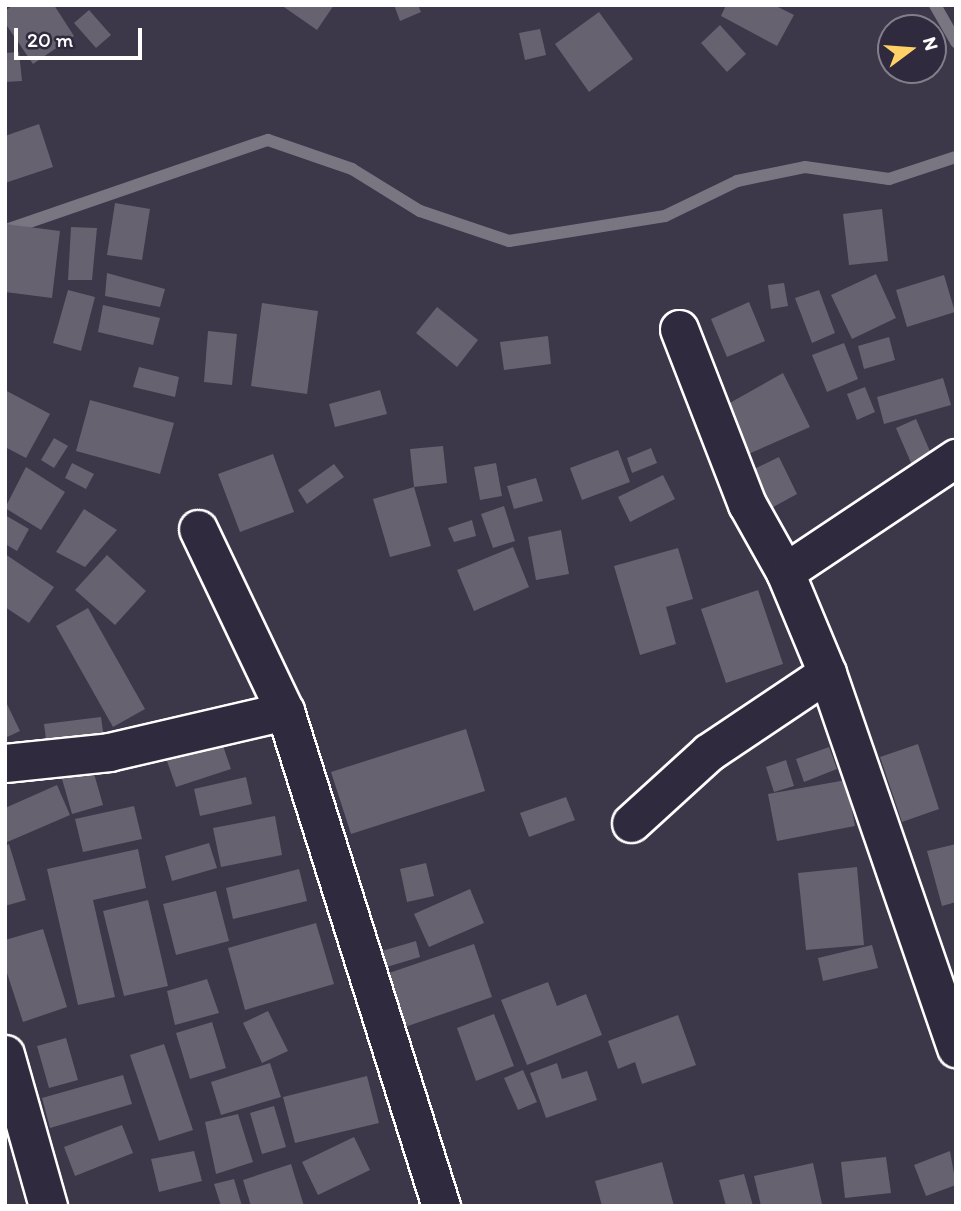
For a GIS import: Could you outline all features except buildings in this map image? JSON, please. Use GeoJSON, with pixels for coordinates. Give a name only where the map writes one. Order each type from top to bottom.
{"type":"FeatureCollection","features":[{"type":"Feature","properties":{"kind":"street"},"geometry":{"type":"LineString","coordinates":[[679,329],[747,505],[785,572],[942,962],[956,1048]]}},
{"type":"Feature","properties":{"kind":"street"},"geometry":{"type":"LineString","coordinates":[[785,572],[956,458]]}},
{"type":"Feature","properties":{"kind":"street"},"geometry":{"type":"LineString","coordinates":[[198,529],[285,711],[441,1206]]}},
{"type":"Feature","properties":{"kind":"street"},"geometry":{"type":"LineString","coordinates":[[631,823],[709,752],[827,673]]}},
{"type":"Feature","properties":{"kind":"street"},"geometry":{"type":"LineString","coordinates":[[5,763],[109,752],[285,711]]}},
{"type":"Feature","properties":{"kind":"street"},"geometry":{"type":"LineString","coordinates":[[5,1054],[16,1128],[48,1206]]}},
{"type":"Feature","properties":{"kind":"waterway"},"geometry":{"type":"LineString","coordinates":[[935,5],[956,42]]}},
{"type":"Feature","properties":{"kind":"waterway"},"geometry":{"type":"LineString","coordinates":[[6,230],[268,140],[352,169],[420,211],[509,241],[665,216],[737,181],[805,167],[889,179],[956,157]]}}]}
